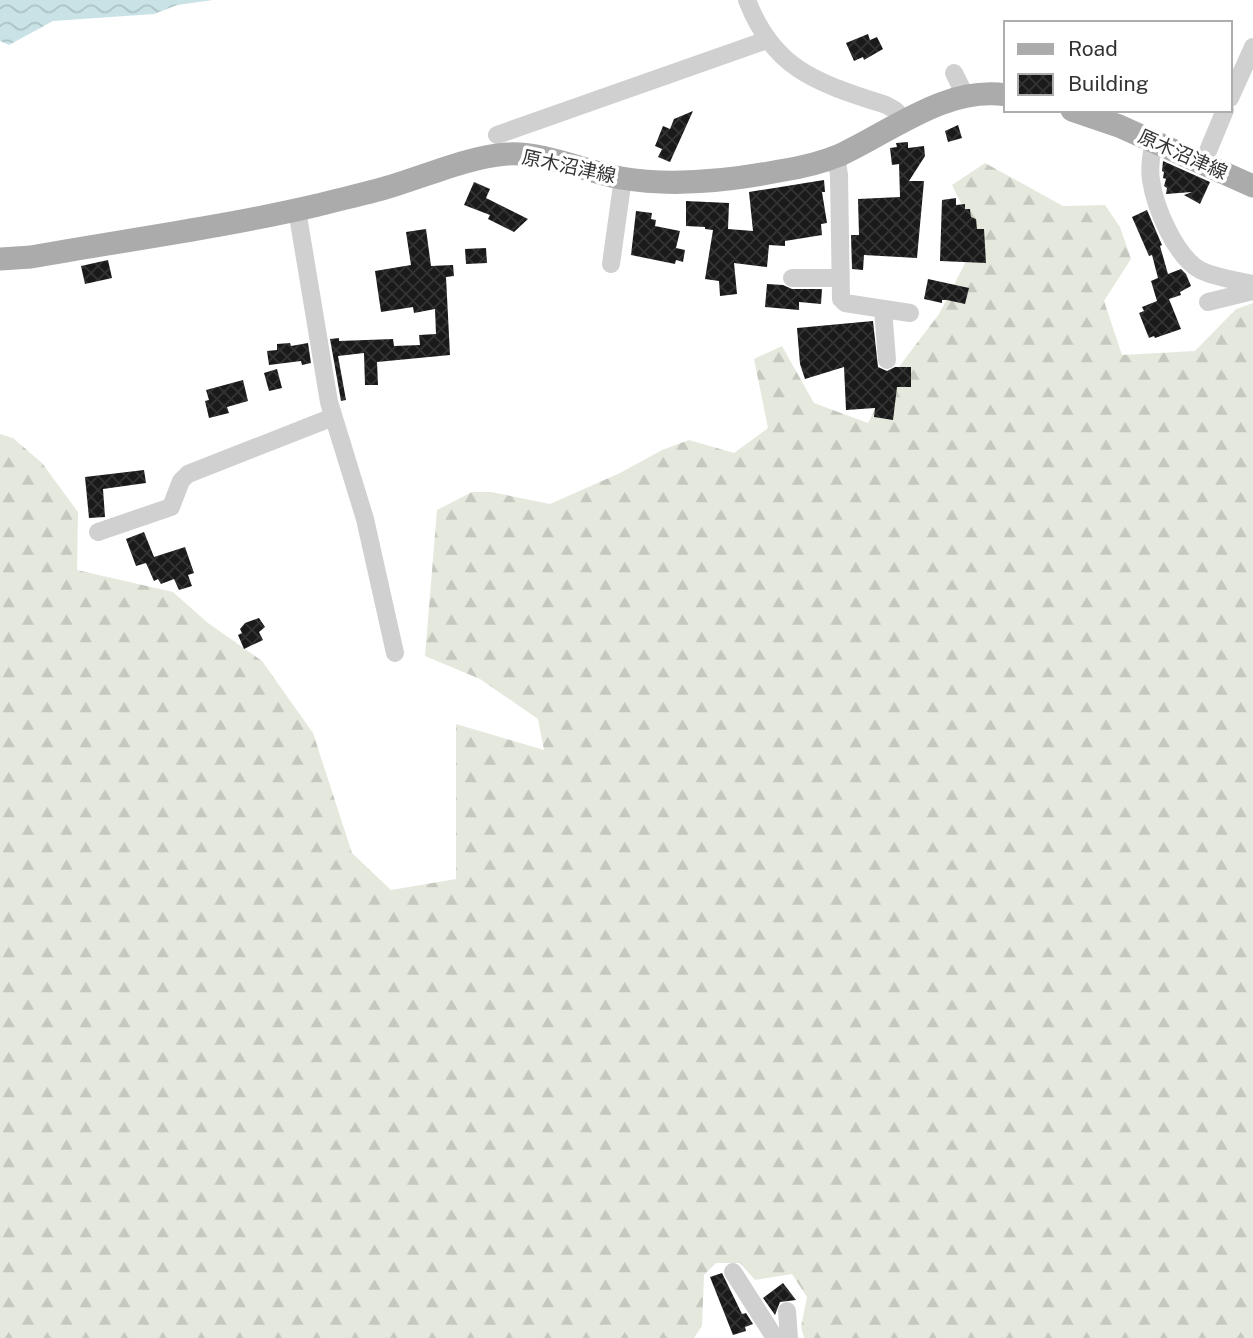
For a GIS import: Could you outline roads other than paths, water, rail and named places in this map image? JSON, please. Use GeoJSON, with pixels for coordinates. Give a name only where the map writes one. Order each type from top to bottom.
{"type":"FeatureCollection","features":[{"type":"Feature","properties":{"kind":"main road","name":"原木沼津線"},"geometry":{"type":"LineString","coordinates":[[0,259],[32,257],[297,210],[506,155],[540,157],[623,178],[672,182],[712,181],[779,171],[836,156],[965,95],[1004,95]]}},
{"type":"Feature","properties":{"kind":"main road","name":"原木沼津線"},"geometry":{"type":"LineString","coordinates":[[1079,112],[1119,126],[1253,186]]}},
{"type":"Feature","properties":{"kind":"street"},"geometry":{"type":"LineString","coordinates":[[747,0],[764,37],[781,57],[822,84],[886,105],[906,121]]}},
{"type":"Feature","properties":{"kind":"street"},"geometry":{"type":"LineString","coordinates":[[498,135],[764,37]]}},
{"type":"Feature","properties":{"kind":"street"},"geometry":{"type":"LineString","coordinates":[[1232,94],[1253,47]]}},
{"type":"Feature","properties":{"kind":"street"},"geometry":{"type":"LineString","coordinates":[[954,73],[965,95]]}},
{"type":"Feature","properties":{"kind":"street"},"geometry":{"type":"LineString","coordinates":[[1203,163],[1224,112]]}},
{"type":"Feature","properties":{"kind":"street"},"geometry":{"type":"LineString","coordinates":[[1154,142],[1149,161],[1156,206],[1181,253],[1198,269],[1253,284]]}},
{"type":"Feature","properties":{"kind":"street"},"geometry":{"type":"LineString","coordinates":[[836,156],[839,175],[841,299],[845,303],[910,313]]}},
{"type":"Feature","properties":{"kind":"street"},"geometry":{"type":"LineString","coordinates":[[611,264],[623,178]]}},
{"type":"Feature","properties":{"kind":"street"},"geometry":{"type":"LineString","coordinates":[[297,210],[332,412],[365,519],[396,653]]}},
{"type":"Feature","properties":{"kind":"street"},"geometry":{"type":"LineString","coordinates":[[792,278],[840,278]]}},
{"type":"Feature","properties":{"kind":"street"},"geometry":{"type":"LineString","coordinates":[[1208,302],[1253,291]]}},
{"type":"Feature","properties":{"kind":"street"},"geometry":{"type":"LineString","coordinates":[[883,309],[887,360]]}},
{"type":"Feature","properties":{"kind":"street"},"geometry":{"type":"LineString","coordinates":[[98,532],[171,508],[181,481],[188,474],[328,419],[332,412]]}},
{"type":"Feature","properties":{"kind":"street"},"geometry":{"type":"LineString","coordinates":[[733,1272],[775,1338]]}},
{"type":"Feature","properties":{"kind":"street"},"geometry":{"type":"LineString","coordinates":[[787,1311],[789,1338]]}},
{"type":"Feature","properties":{"kind":"water"},"geometry":{"type":"Polygon","coordinates":[[[0,0],[213,0],[177,5],[154,14],[53,21],[9,45],[0,41],[0,0]]]}}]}
